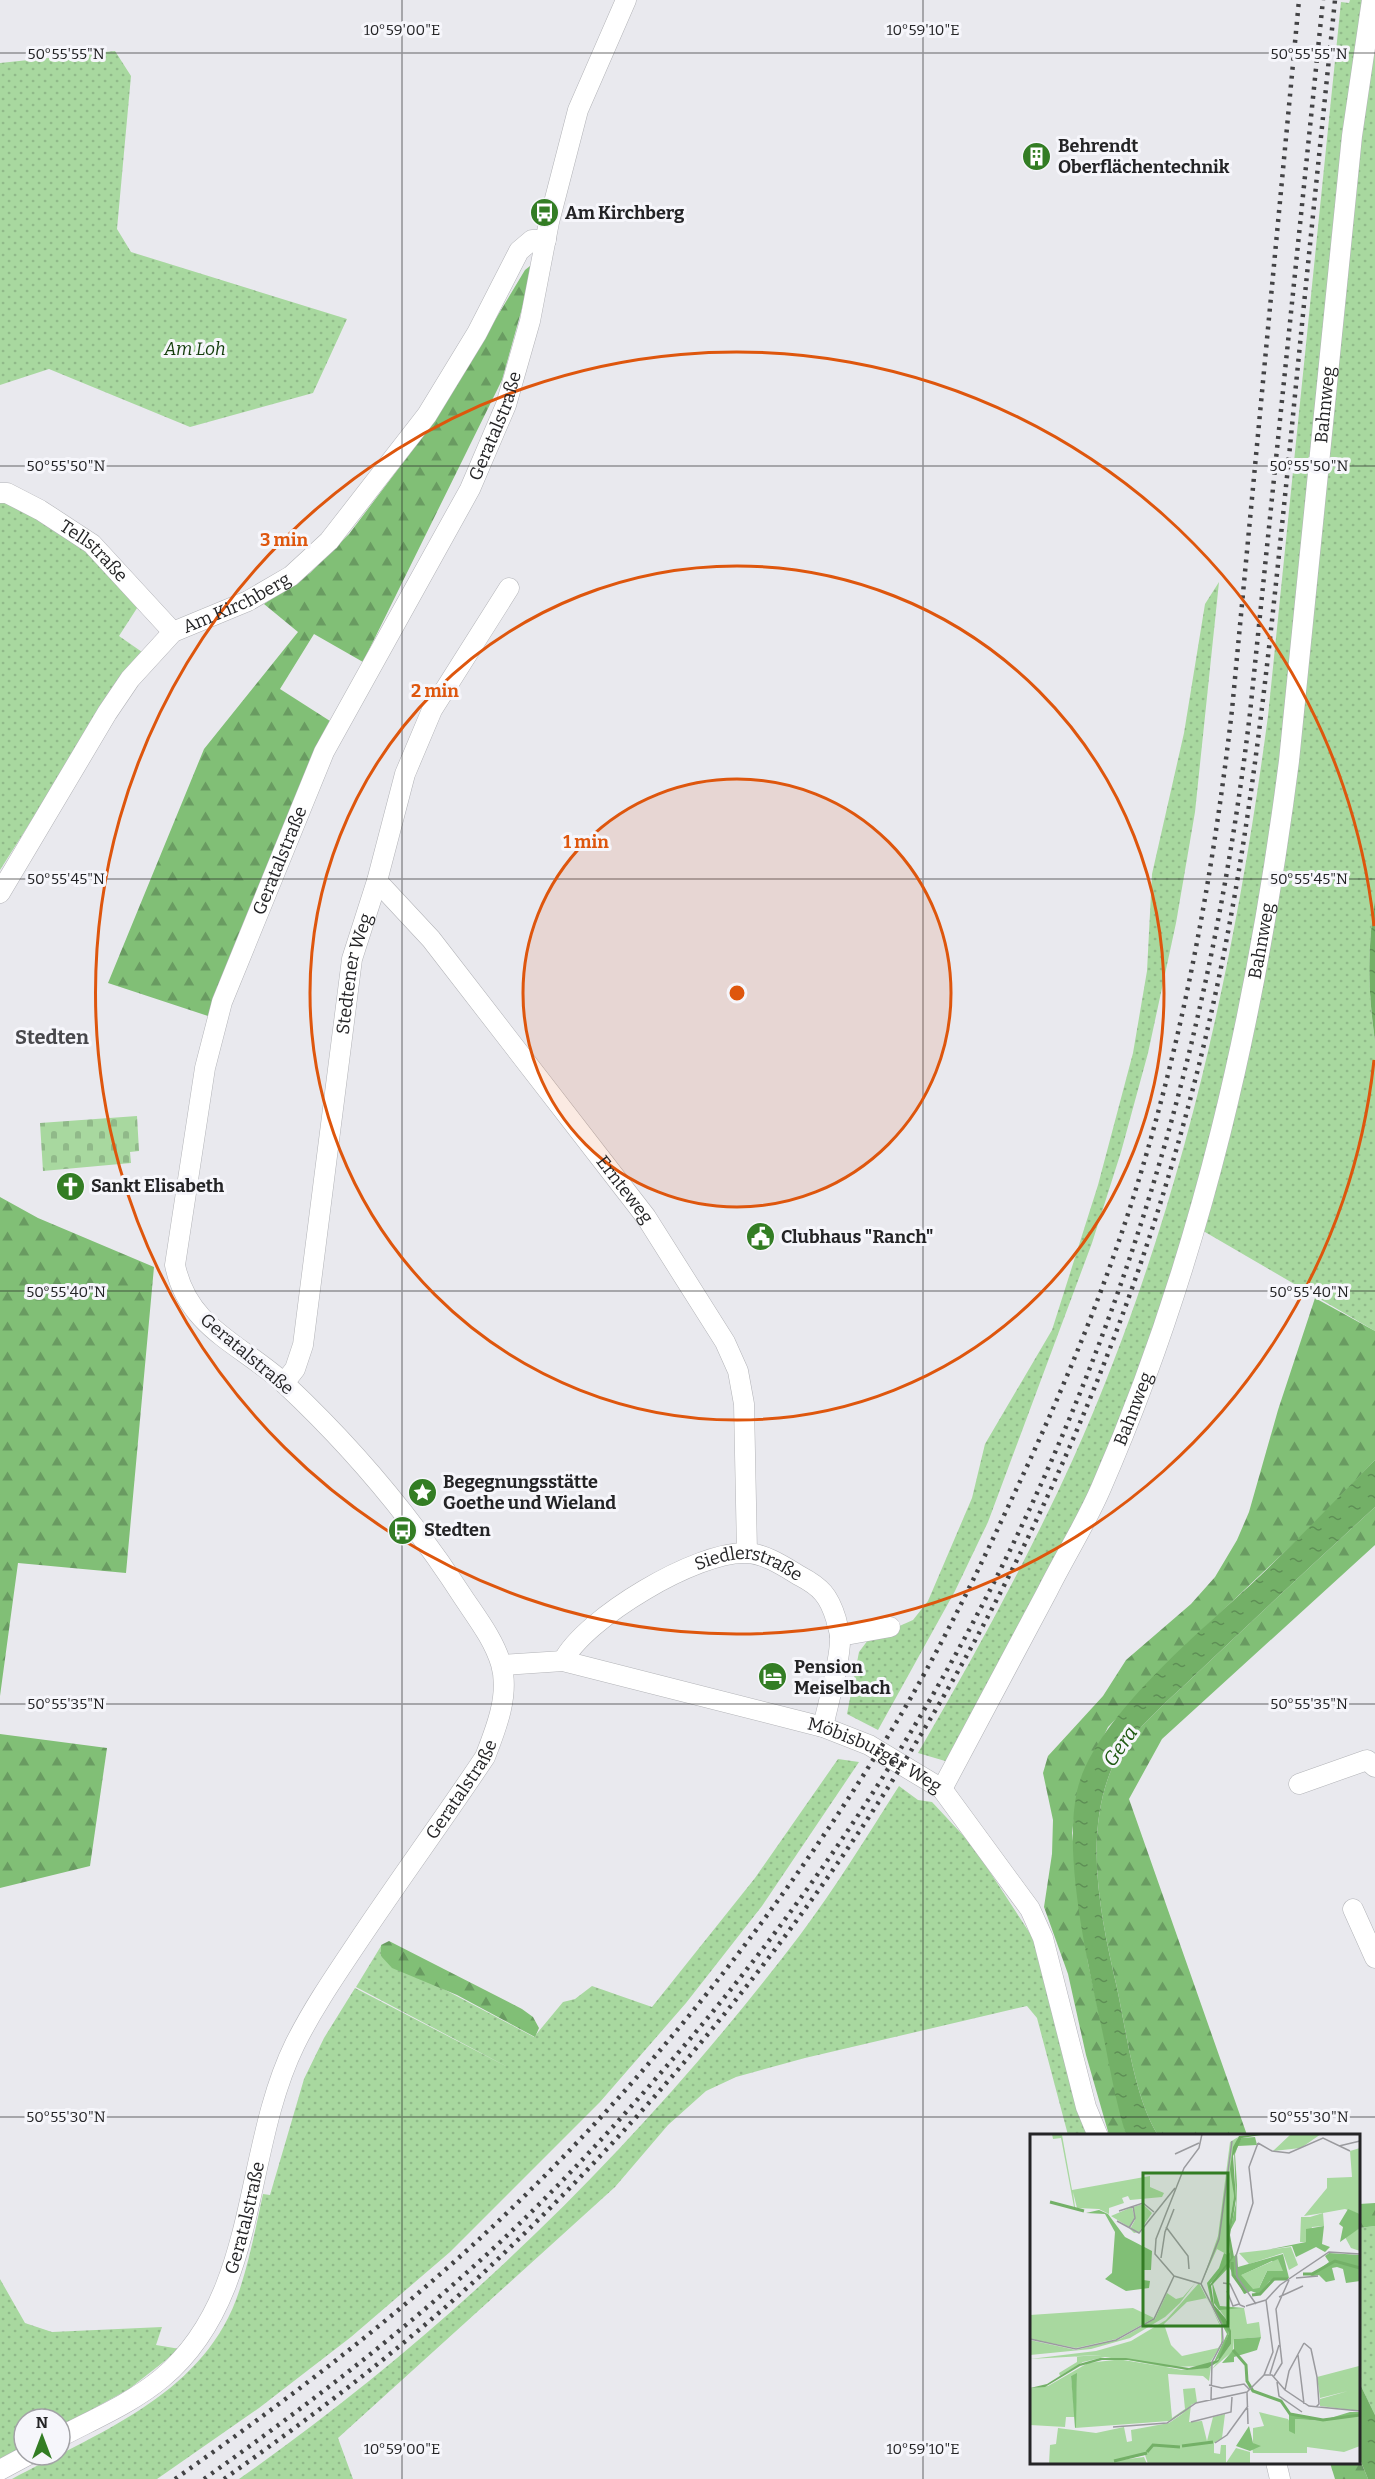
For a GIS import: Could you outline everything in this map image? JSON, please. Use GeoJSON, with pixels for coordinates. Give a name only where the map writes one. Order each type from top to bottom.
{"type":"FeatureCollection","features":[{"type":"Feature","properties":{"kind":"street","name":"Geratalstraße"},"geometry":{"type":"LineString","coordinates":[[72,2431],[151,2387],[186,2355],[206,2330],[222,2297],[235,2259],[277,2088],[295,2045],[340,1968],[485,1757],[497,1726],[503,1698],[502,1665],[487,1633],[443,1566],[356,1455],[284,1383],[216,1332],[188,1304],[179,1284],[175,1265],[205,1068],[222,1002],[324,752],[470,489],[506,405],[530,321],[546,240],[578,110],[626,0]]}},
{"type":"Feature","properties":{"kind":"street","name":"Bahnweg"},"geometry":{"type":"LineString","coordinates":[[942,1789],[1101,1490],[1182,1273],[1208,1187],[1235,1075],[1277,856],[1289,761],[1352,136],[1372,0]]}},
{"type":"Feature","properties":{"kind":"street","name":"Am Kirchberg"},"geometry":{"type":"LineString","coordinates":[[0,893],[107,713],[130,679],[173,632],[257,596],[291,576],[329,541],[427,415],[477,333],[519,251],[532,240],[546,240]]}},
{"type":"Feature","properties":{"kind":"street","name":"Tellstraße"},"geometry":{"type":"LineString","coordinates":[[0,493],[7,493],[40,510],[92,544],[173,632]]}},
{"type":"Feature","properties":{"kind":"street","name":"Stedtener Weg"},"geometry":{"type":"LineString","coordinates":[[284,1383],[295,1369],[303,1345],[352,959],[377,881],[405,774],[432,710],[509,588]]}},
{"type":"Feature","properties":{"kind":"street","name":"Ernteweg"},"geometry":{"type":"LineString","coordinates":[[377,881],[431,939],[646,1217],[725,1342],[738,1371],[744,1404],[747,1552]]}},
{"type":"Feature","properties":{"kind":"street","name":"Siedlerstraße"},"geometry":{"type":"LineString","coordinates":[[563,1661],[570,1647],[620,1605],[662,1581],[714,1557],[747,1552],[776,1562],[817,1585],[826,1594],[831,1605],[840,1636],[823,1726]]}},
{"type":"Feature","properties":{"kind":"street"},"geometry":{"type":"LineString","coordinates":[[840,1636],[890,1627]]}},
{"type":"Feature","properties":{"kind":"street","name":"Möbisburger Weg"},"geometry":{"type":"LineString","coordinates":[[502,1665],[563,1661],[823,1726],[869,1745],[942,1789],[1030,1909],[1043,1938],[1085,2104],[1097,2134]]}},
{"type":"Feature","properties":{"kind":"street"},"geometry":{"type":"LineString","coordinates":[[1299,1784],[1366,1760],[1375,1767]]}},
{"type":"Feature","properties":{"kind":"street"},"geometry":{"type":"LineString","coordinates":[[1353,1909],[1375,1958]]}},
{"type":"Feature","properties":{"kind":"street"},"geometry":{"type":"LineString","coordinates":[[1276,2464],[1280,2479]]}},
{"type":"Feature","properties":{"kind":"green space"},"geometry":{"type":"Polygon","coordinates":[[[1350,0],[1375,0],[1375,900],[1369,970],[1375,1040],[1375,1331],[1193,1225],[1097,1488],[952,1763],[918,1753],[1019,1571],[1073,1459],[1110,1370],[1143,1279],[1198,1095],[1238,907],[1268,716],[1341,2],[1349,3],[1350,0]]]}},
{"type":"Feature","properties":{"kind":"green space","name":"Am Loh"},"geometry":{"type":"Polygon","coordinates":[[[115,51],[131,76],[117,229],[131,252],[347,319],[313,393],[190,427],[49,369],[0,385],[0,63],[115,51]]]}},
{"type":"Feature","properties":{"kind":"green space"},"geometry":{"type":"Polygon","coordinates":[[[535,262],[502,380],[363,662],[314,634],[280,689],[330,721],[208,1016],[108,983],[204,749],[298,632],[264,604],[310,573],[349,534],[433,423],[525,270],[535,262]]]}},
{"type":"Feature","properties":{"kind":"green space"},"geometry":{"type":"Polygon","coordinates":[[[0,500],[21,508],[58,530],[92,558],[139,605],[119,636],[142,652],[131,664],[0,870],[0,500]]]}},
{"type":"Feature","properties":{"kind":"green space"},"geometry":{"type":"Polygon","coordinates":[[[1219,582],[1195,812],[1176,923],[1148,1053],[1121,1152],[1092,1243],[988,1522],[955,1591],[878,1730],[847,1714],[859,1652],[868,1640],[913,1620],[928,1601],[972,1498],[985,1444],[1052,1330],[1098,1185],[1133,1053],[1147,971],[1152,874],[1184,733],[1205,604],[1219,582]]]}},
{"type":"Feature","properties":{"kind":"green space"},"geometry":{"type":"Polygon","coordinates":[[[137,1116],[139,1151],[130,1152],[131,1163],[43,1171],[40,1123],[137,1116]]]}},
{"type":"Feature","properties":{"kind":"green space"},"geometry":{"type":"Polygon","coordinates":[[[0,1197],[38,1218],[154,1267],[126,1573],[18,1563],[0,1696],[0,1197]]]}},
{"type":"Feature","properties":{"kind":"green space"},"geometry":{"type":"Polygon","coordinates":[[[1315,1298],[1375,1331],[1375,1460],[1313,1525],[1203,1629],[1108,1727],[1078,1790],[1072,1833],[1088,1963],[1126,2134],[1109,2134],[1086,2055],[1068,1974],[1044,1907],[1052,1854],[1053,1820],[1043,1773],[1048,1756],[1103,1696],[1126,1660],[1191,1604],[1215,1577],[1237,1540],[1249,1512],[1278,1410],[1315,1298]]]}},
{"type":"Feature","properties":{"kind":"green space"},"geometry":{"type":"Polygon","coordinates":[[[1375,1507],[1375,1545],[1162,1739],[1129,1799],[1247,2134],[1157,2134],[1137,2084],[1105,1934],[1097,1849],[1098,1821],[1103,1794],[1118,1756],[1137,1731],[1375,1507]]]}},
{"type":"Feature","properties":{"kind":"green space"},"geometry":{"type":"Polygon","coordinates":[[[0,1734],[107,1748],[90,1866],[0,1888],[0,1734]]]}},
{"type":"Feature","properties":{"kind":"green space"},"geometry":{"type":"Polygon","coordinates":[[[838,1759],[859,1762],[762,1906],[686,2003],[600,2102],[450,2252],[351,2337],[259,2408],[157,2479],[12,2479],[35,2467],[72,2467],[72,2448],[141,2409],[171,2387],[197,2363],[219,2334],[241,2287],[263,2194],[270,2195],[304,2079],[324,2038],[355,1988],[521,2074],[356,1987],[381,1946],[381,1956],[534,2037],[563,2002],[575,1999],[592,1986],[652,2007],[755,1878],[838,1759]]]}},
{"type":"Feature","properties":{"kind":"green space"},"geometry":{"type":"Polygon","coordinates":[[[899,1786],[918,1800],[932,1802],[973,1846],[1035,1941],[1087,2134],[1068,2134],[1037,2018],[1027,2006],[805,2058],[736,2077],[706,2091],[668,2125],[615,2187],[338,2438],[353,2479],[239,2479],[395,2360],[469,2296],[540,2229],[676,2087],[800,1935],[839,1880],[899,1786]]]}},
{"type":"Feature","properties":{"kind":"green space"},"geometry":{"type":"Polygon","coordinates":[[[389,1941],[522,2009],[533,2017],[539,2028],[535,2037],[457,1995],[392,1968],[381,1956],[381,1945],[389,1941]]]}},
{"type":"Feature","properties":{"kind":"green space"},"geometry":{"type":"Polygon","coordinates":[[[1375,2203],[1375,2226],[1360,2228],[1360,2204],[1375,2203]]]}},
{"type":"Feature","properties":{"kind":"green space"},"geometry":{"type":"Polygon","coordinates":[[[1375,2226],[1375,2415],[1360,2384],[1360,2228],[1375,2226]]]}},
{"type":"Feature","properties":{"kind":"green space"},"geometry":{"type":"Polygon","coordinates":[[[0,2279],[25,2323],[52,2332],[162,2327],[156,2345],[180,2349],[129,2389],[72,2420],[72,2407],[12,2407],[12,2452],[0,2459],[0,2279]]]}},
{"type":"Feature","properties":{"kind":"green space"},"geometry":{"type":"Polygon","coordinates":[[[1360,2459],[1368,2479],[1335,2479],[1330,2464],[1360,2464],[1360,2459]]]}},
{"type":"Feature","properties":{"kind":"water"},"geometry":{"type":"Polygon","coordinates":[[[1375,900],[1375,1040],[1369,970],[1375,900]]]}},
{"type":"Feature","properties":{"kind":"water","name":"Gera"},"geometry":{"type":"Polygon","coordinates":[[[1375,1460],[1375,1507],[1137,1731],[1118,1756],[1103,1794],[1098,1821],[1097,1849],[1105,1934],[1137,2084],[1157,2134],[1126,2134],[1112,2081],[1078,1908],[1073,1846],[1073,1817],[1077,1791],[1087,1763],[1128,1704],[1182,1647],[1304,1533],[1375,1460]]]}},
{"type":"Feature","properties":{"kind":"water"},"geometry":{"type":"Polygon","coordinates":[[[1360,2384],[1375,2415],[1375,2479],[1368,2479],[1360,2459],[1360,2384]]]}},
{"type":"Feature","properties":{"kind":"railway"},"geometry":{"type":"LineString","coordinates":[[175,2479],[318,2375],[454,2262],[576,2143],[690,2015],[794,1878],[888,1736],[951,1624],[1043,1431],[1108,1273],[1135,1192],[1168,1074],[1206,893],[1232,710],[1299,0]]}},
{"type":"Feature","properties":{"kind":"railway"},"geometry":{"type":"LineString","coordinates":[[204,2479],[337,2381],[493,2249],[575,2168],[678,2053],[795,1905],[899,1752],[989,1592],[1066,1427],[1130,1256],[1182,1080],[1222,899],[1250,713],[1323,0]]}},
{"type":"Feature","properties":{"kind":"railway"},"geometry":{"type":"LineString","coordinates":[[224,2479],[355,2382],[480,2276],[619,2136],[746,1987],[861,1829],[962,1664],[1050,1491],[1124,1311],[1183,1125],[1228,932],[1256,759],[1270,642],[1335,0]]}},
{"type":"Feature","properties":{"kind":"place","name":"Behrendt Oberflächentechnik"},"geometry":{"type":"Point","coordinates":[1037,156]}},
{"type":"Feature","properties":{"kind":"place","name":"Am Kirchberg"},"geometry":{"type":"Point","coordinates":[544,213]}},
{"type":"Feature","properties":{"kind":"place","name":"Sankt Elisabeth"},"geometry":{"type":"Point","coordinates":[70,1186]}},
{"type":"Feature","properties":{"kind":"place","name":"Clubhaus \"Ranch\""},"geometry":{"type":"Point","coordinates":[760,1237]}},
{"type":"Feature","properties":{"kind":"place","name":"Begegnungsstätte Goethe und Wieland"},"geometry":{"type":"Point","coordinates":[422,1492]}},
{"type":"Feature","properties":{"kind":"place","name":"Stedten"},"geometry":{"type":"Point","coordinates":[403,1530]}},
{"type":"Feature","properties":{"kind":"place","name":"Pension Meiselbach"},"geometry":{"type":"Point","coordinates":[773,1677]}},
{"type":"Feature","properties":{"kind":"district","name":"Stedten"},"geometry":{"type":"Point","coordinates":[52,1037]}}]}
